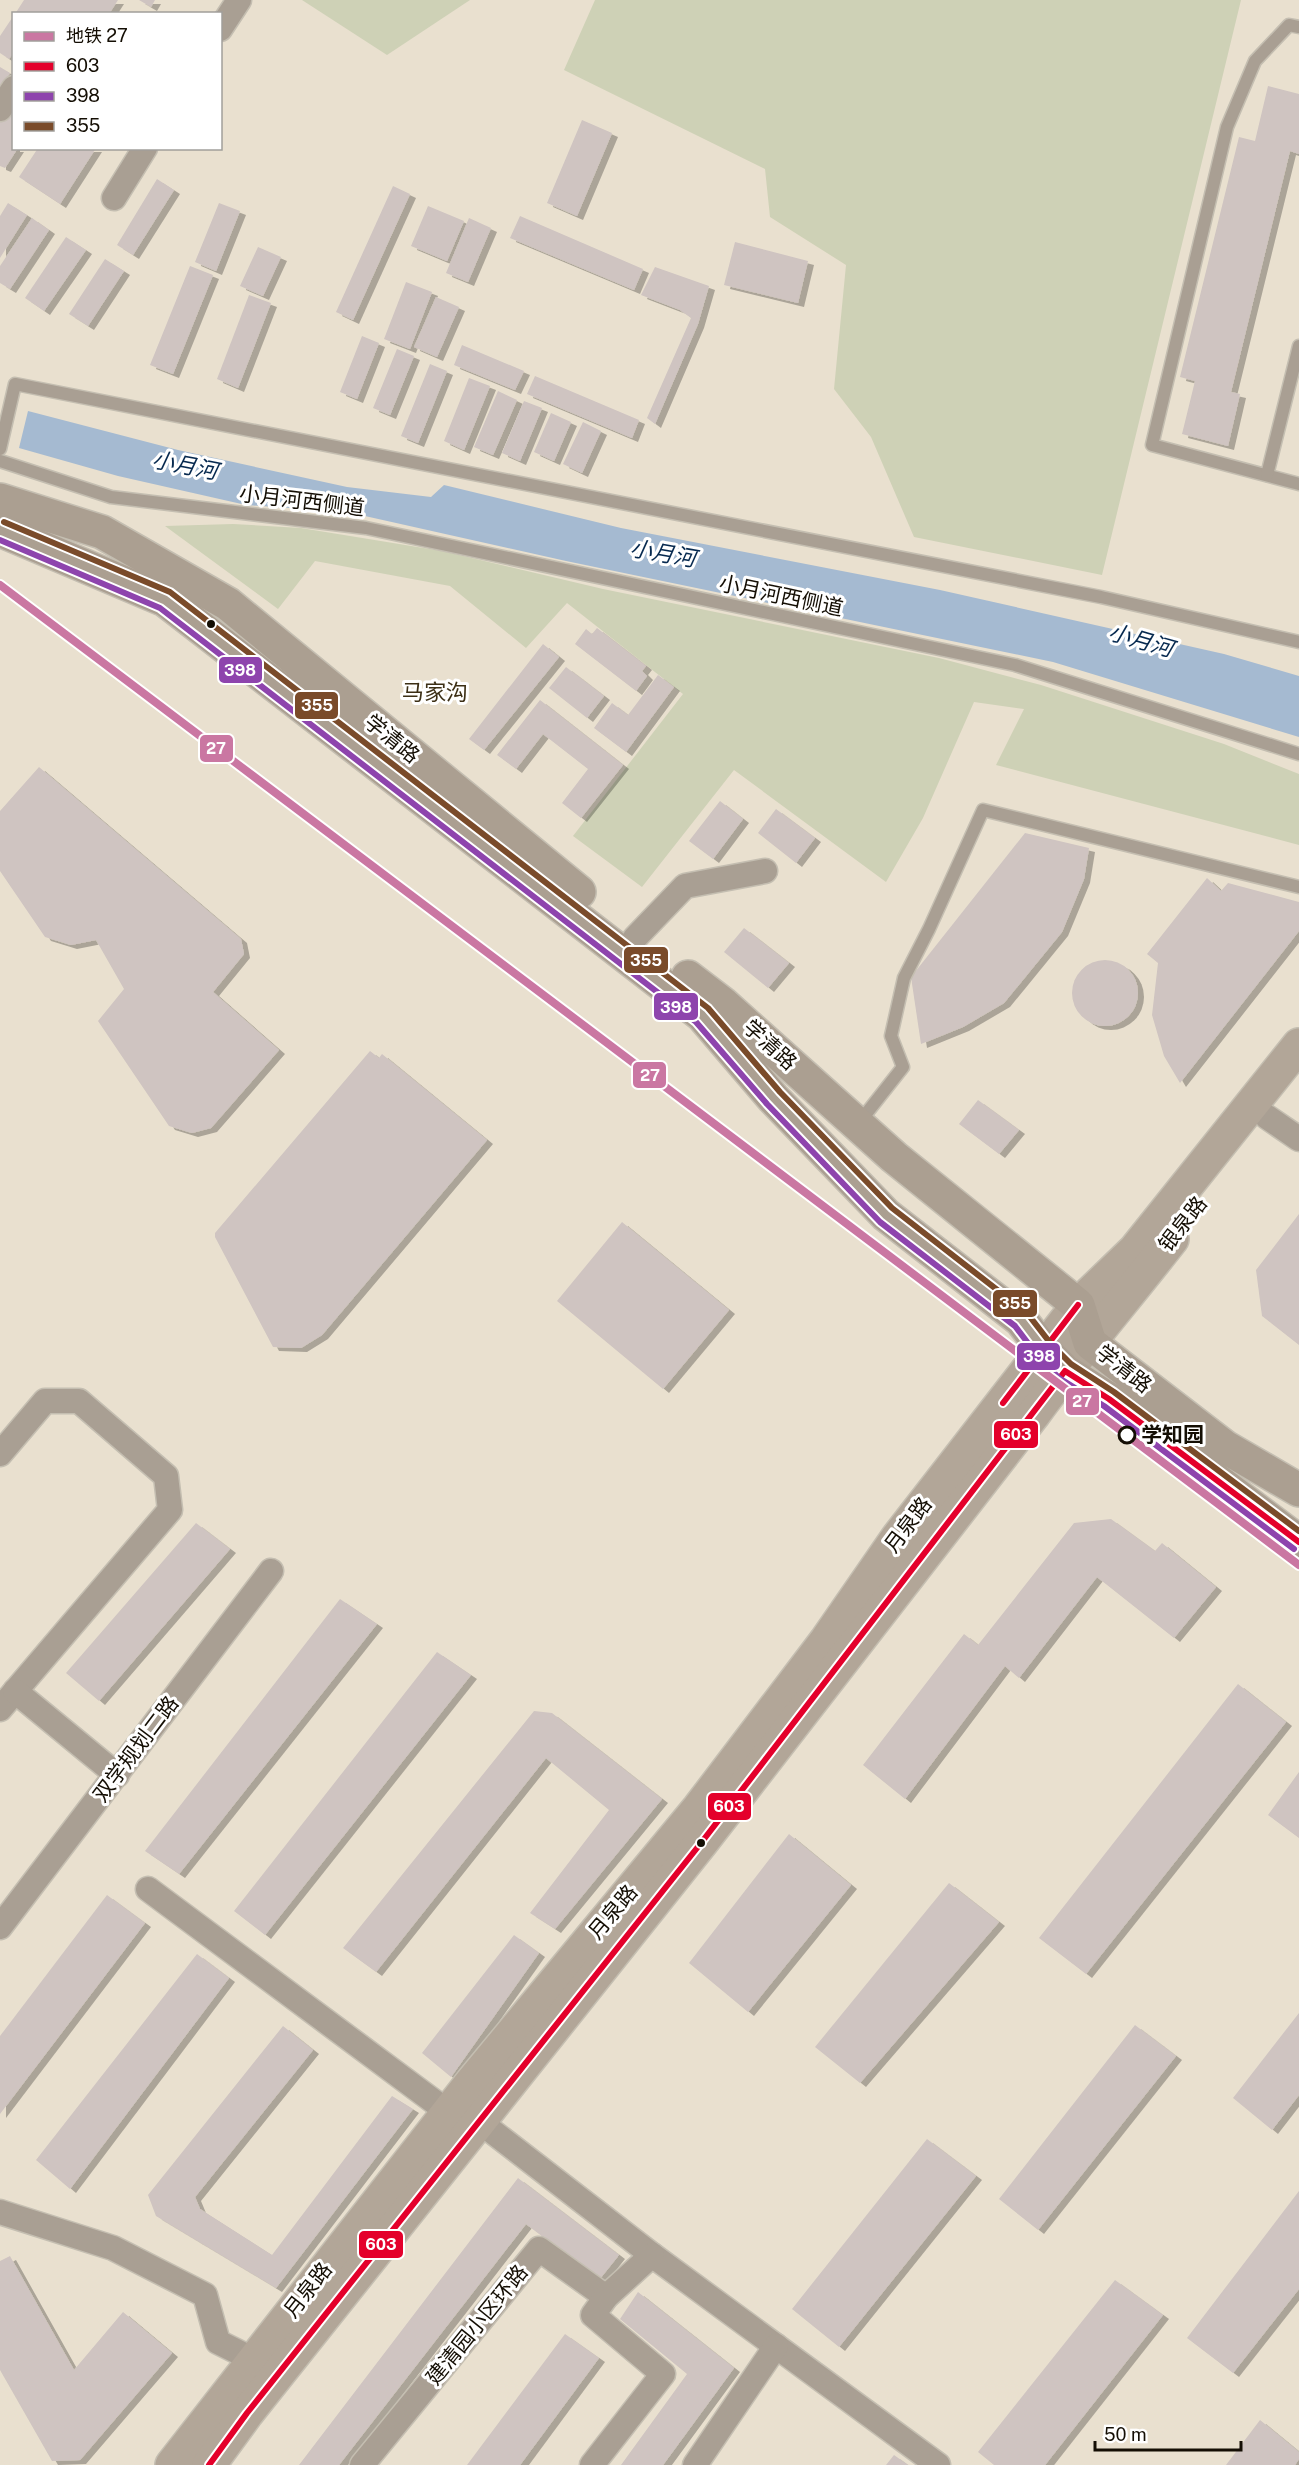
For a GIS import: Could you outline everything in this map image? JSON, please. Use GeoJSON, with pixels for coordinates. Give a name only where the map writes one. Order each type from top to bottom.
{"type":"FeatureCollection","features":[{"type":"Feature","properties":{"kind":"main road","name":"学清路"},"geometry":{"type":"LineString","coordinates":[[0,500],[102,532],[228,604],[635,938],[722,1003],[894,1156],[1078,1305],[1090,1343],[1225,1447],[1299,1490]]}},
{"type":"Feature","properties":{"kind":"main road","name":"学清路"},"geometry":{"type":"LineString","coordinates":[[0,530],[165,600],[702,1015],[773,1098],[886,1215],[1021,1320],[1055,1360],[1299,1542]]}},
{"type":"Feature","properties":{"kind":"main road","name":"银泉路"},"geometry":{"type":"LineString","coordinates":[[1055,1360],[1078,1305],[1135,1250],[1299,1045]]}},
{"type":"Feature","properties":{"kind":"main road","name":"银泉路"},"geometry":{"type":"LineString","coordinates":[[1055,1360],[1090,1343],[1299,1077]]}},
{"type":"Feature","properties":{"kind":"main road","name":"月泉路"},"geometry":{"type":"LineString","coordinates":[[172,2465],[448,2112],[699,1809],[826,1641],[898,1537],[1055,1360]]}},
{"type":"Feature","properties":{"kind":"main road","name":"月泉路"},"geometry":{"type":"LineString","coordinates":[[209,2465],[247,2413],[701,1843],[1033,1415],[1055,1360]]}},
{"type":"Feature","properties":{"kind":"street"},"geometry":{"type":"LineString","coordinates":[[222,26],[239,0]]}},
{"type":"Feature","properties":{"kind":"street"},"geometry":{"type":"LineString","coordinates":[[0,109],[12,91]]}},
{"type":"Feature","properties":{"kind":"street"},"geometry":{"type":"LineString","coordinates":[[114,198],[144,150]]}},
{"type":"Feature","properties":{"kind":"street"},"geometry":{"type":"LineString","coordinates":[[635,938],[685,886],[765,871]]}},
{"type":"Feature","properties":{"kind":"street"},"geometry":{"type":"LineString","coordinates":[[1267,1117],[1299,1139]]}},
{"type":"Feature","properties":{"kind":"street"},"geometry":{"type":"LineString","coordinates":[[0,1454],[45,1401],[80,1401],[166,1476],[170,1510],[8,1700],[117,1775]]}},
{"type":"Feature","properties":{"kind":"street","name":"双学规划二路"},"geometry":{"type":"LineString","coordinates":[[0,1927],[271,1571]]}},
{"type":"Feature","properties":{"kind":"street"},"geometry":{"type":"LineString","coordinates":[[148,1889],[448,2112]]}},
{"type":"Feature","properties":{"kind":"street"},"geometry":{"type":"LineString","coordinates":[[480,2122],[652,2255],[938,2465]]}},
{"type":"Feature","properties":{"kind":"street"},"geometry":{"type":"LineString","coordinates":[[0,2212],[113,2248],[205,2295],[218,2342],[254,2360]]}},
{"type":"Feature","properties":{"kind":"street","name":"建清园小区环路"},"geometry":{"type":"LineString","coordinates":[[362,2465],[539,2249],[606,2297]]}},
{"type":"Feature","properties":{"kind":"street"},"geometry":{"type":"LineString","coordinates":[[591,2465],[663,2374],[593,2315],[606,2297],[652,2255]]}},
{"type":"Feature","properties":{"kind":"street"},"geometry":{"type":"LineString","coordinates":[[695,2465],[776,2346]]}},
{"type":"Feature","properties":{"kind":"lane"},"geometry":{"type":"LineString","coordinates":[[1299,27],[1289,25],[1255,61],[1227,127],[1152,445],[1299,484]]}},
{"type":"Feature","properties":{"kind":"lane"},"geometry":{"type":"LineString","coordinates":[[1267,475],[1299,346]]}},
{"type":"Feature","properties":{"kind":"lane"},"geometry":{"type":"LineString","coordinates":[[0,449],[15,384],[1101,597],[1299,642]]}},
{"type":"Feature","properties":{"kind":"lane","name":"小月河西侧道"},"geometry":{"type":"LineString","coordinates":[[0,461],[111,497],[366,528],[1016,665],[1299,753]]}},
{"type":"Feature","properties":{"kind":"lane"},"geometry":{"type":"LineString","coordinates":[[858,1125],[903,1067],[891,1036],[904,978],[983,810],[1299,887]]}},
{"type":"Feature","properties":{"kind":"green space"},"geometry":{"type":"Polygon","coordinates":[[[302,0],[470,0],[387,55],[302,0]]]}},
{"type":"Feature","properties":{"kind":"green space"},"geometry":{"type":"Polygon","coordinates":[[[595,0],[1241,0],[1102,575],[914,537],[871,437],[834,389],[846,265],[770,217],[765,169],[564,70],[595,0]]]}},
{"type":"Feature","properties":{"kind":"green space"},"geometry":{"type":"Polygon","coordinates":[[[233,524],[301,528],[442,551],[603,589],[939,658],[1041,685],[1224,744],[1299,774],[1299,845],[996,765],[1024,709],[974,702],[923,818],[886,882],[734,770],[642,887],[573,836],[683,694],[567,603],[526,648],[450,586],[315,561],[278,609],[165,526],[233,524]]]}},
{"type":"Feature","properties":{"kind":"water","name":"小月河"},"geometry":{"type":"Polygon","coordinates":[[[28,411],[178,450],[347,487],[431,497],[444,485],[621,528],[940,590],[1224,654],[1299,676],[1299,737],[1053,662],[566,561],[347,512],[246,505],[118,476],[19,448],[28,411]]]}},
{"type":"Feature","properties":{"kind":"building"},"geometry":{"type":"Polygon","coordinates":[[[24,0],[118,0],[110,12],[16,12],[24,0]]]}},
{"type":"Feature","properties":{"kind":"building"},"geometry":{"type":"Polygon","coordinates":[[[139,0],[155,0],[151,7],[139,0]]]}},
{"type":"Feature","properties":{"kind":"building"},"geometry":{"type":"Polygon","coordinates":[[[12,18],[12,55],[9,59],[0,53],[0,36],[12,18]]]}},
{"type":"Feature","properties":{"kind":"building"},"geometry":{"type":"Polygon","coordinates":[[[0,67],[10,73],[0,88],[0,67]]]}},
{"type":"Feature","properties":{"kind":"building"},"geometry":{"type":"Polygon","coordinates":[[[1268,86],[1299,94],[1299,154],[1290,151],[1231,392],[1240,394],[1228,446],[1182,434],[1195,381],[1180,377],[1239,137],[1255,141],[1268,86]]]}},
{"type":"Feature","properties":{"kind":"building"},"geometry":{"type":"Polygon","coordinates":[[[12,105],[12,150],[17,150],[5,168],[0,166],[0,122],[12,105]]]}},
{"type":"Feature","properties":{"kind":"building"},"geometry":{"type":"Polygon","coordinates":[[[582,120],[612,133],[577,216],[547,203],[582,120]]]}},
{"type":"Feature","properties":{"kind":"building"},"geometry":{"type":"Polygon","coordinates":[[[37,150],[95,150],[60,204],[19,177],[37,150]]]}},
{"type":"Feature","properties":{"kind":"building"},"geometry":{"type":"Polygon","coordinates":[[[157,179],[174,190],[133,255],[117,245],[157,179]]]}},
{"type":"Feature","properties":{"kind":"building"},"geometry":{"type":"Polygon","coordinates":[[[393,186],[410,194],[353,320],[336,312],[393,186]]]}},
{"type":"Feature","properties":{"kind":"building"},"geometry":{"type":"Polygon","coordinates":[[[8,203],[27,215],[0,258],[0,216],[8,203]]]}},
{"type":"Feature","properties":{"kind":"building"},"geometry":{"type":"Polygon","coordinates":[[[219,203],[240,211],[216,271],[195,262],[219,203]]]}},
{"type":"Feature","properties":{"kind":"building"},"geometry":{"type":"Polygon","coordinates":[[[428,206],[464,221],[447,261],[411,246],[428,206]]]}},
{"type":"Feature","properties":{"kind":"building"},"geometry":{"type":"Polygon","coordinates":[[[520,216],[643,269],[634,290],[510,238],[520,216]]]}},
{"type":"Feature","properties":{"kind":"building"},"geometry":{"type":"Polygon","coordinates":[[[32,218],[49,230],[10,289],[0,283],[0,266],[32,218]]]}},
{"type":"Feature","properties":{"kind":"building"},"geometry":{"type":"Polygon","coordinates":[[[469,218],[491,228],[468,282],[446,273],[469,218]]]}},
{"type":"Feature","properties":{"kind":"building"},"geometry":{"type":"Polygon","coordinates":[[[66,237],[86,250],[44,311],[25,298],[66,237]]]}},
{"type":"Feature","properties":{"kind":"building"},"geometry":{"type":"Polygon","coordinates":[[[735,242],[808,261],[798,303],[724,285],[735,242]]]}},
{"type":"Feature","properties":{"kind":"building"},"geometry":{"type":"Polygon","coordinates":[[[258,247],[281,257],[263,296],[240,286],[258,247]]]}},
{"type":"Feature","properties":{"kind":"building"},"geometry":{"type":"Polygon","coordinates":[[[105,259],[124,271],[88,326],[69,314],[105,259]]]}},
{"type":"Feature","properties":{"kind":"building"},"geometry":{"type":"Polygon","coordinates":[[[190,266],[213,275],[173,374],[150,365],[190,266]]]}},
{"type":"Feature","properties":{"kind":"building"},"geometry":{"type":"Polygon","coordinates":[[[655,267],[709,286],[698,324],[655,424],[647,418],[691,318],[680,310],[641,295],[655,267]]]}},
{"type":"Feature","properties":{"kind":"building"},"geometry":{"type":"Polygon","coordinates":[[[406,282],[432,292],[410,349],[384,339],[406,282]]]}},
{"type":"Feature","properties":{"kind":"building"},"geometry":{"type":"Polygon","coordinates":[[[249,295],[271,303],[238,388],[217,379],[249,295]]]}},
{"type":"Feature","properties":{"kind":"building"},"geometry":{"type":"Polygon","coordinates":[[[436,297],[459,307],[437,357],[414,347],[436,297]]]}},
{"type":"Feature","properties":{"kind":"building"},"geometry":{"type":"Polygon","coordinates":[[[362,336],[379,343],[357,399],[340,392],[362,336]]]}},
{"type":"Feature","properties":{"kind":"building"},"geometry":{"type":"Polygon","coordinates":[[[462,345],[524,371],[515,390],[454,365],[462,345]]]}},
{"type":"Feature","properties":{"kind":"building"},"geometry":{"type":"Polygon","coordinates":[[[397,349],[414,356],[390,415],[373,408],[397,349]]]}},
{"type":"Feature","properties":{"kind":"building"},"geometry":{"type":"Polygon","coordinates":[[[430,364],[447,371],[418,443],[401,436],[430,364]]]}},
{"type":"Feature","properties":{"kind":"building"},"geometry":{"type":"Polygon","coordinates":[[[535,376],[639,420],[632,438],[527,394],[535,376]]]}},
{"type":"Feature","properties":{"kind":"building"},"geometry":{"type":"Polygon","coordinates":[[[469,378],[490,386],[464,450],[444,441],[469,378]]]}},
{"type":"Feature","properties":{"kind":"building"},"geometry":{"type":"Polygon","coordinates":[[[498,391],[517,400],[493,455],[474,447],[498,391]]]}},
{"type":"Feature","properties":{"kind":"building"},"geometry":{"type":"Polygon","coordinates":[[[524,401],[542,408],[520,461],[502,453],[524,401]]]}},
{"type":"Feature","properties":{"kind":"building"},"geometry":{"type":"Polygon","coordinates":[[[551,413],[571,422],[554,461],[534,452],[551,413]]]}},
{"type":"Feature","properties":{"kind":"building"},"geometry":{"type":"Polygon","coordinates":[[[583,422],[601,431],[582,473],[563,464],[583,422]]]}},
{"type":"Feature","properties":{"kind":"building"},"geometry":{"type":"Polygon","coordinates":[[[597,628],[646,666],[642,671],[647,676],[636,691],[575,644],[586,629],[592,634],[597,628]]]}},
{"type":"Feature","properties":{"kind":"building"},"geometry":{"type":"Polygon","coordinates":[[[543,644],[559,657],[484,750],[469,739],[543,644]]]}},
{"type":"Feature","properties":{"kind":"building"},"geometry":{"type":"Polygon","coordinates":[[[566,667],[604,696],[587,718],[549,688],[566,667]]]}},
{"type":"Feature","properties":{"kind":"building"},"geometry":{"type":"Polygon","coordinates":[[[658,675],[674,687],[626,752],[594,728],[612,703],[628,715],[658,675]]]}},
{"type":"Feature","properties":{"kind":"building"},"geometry":{"type":"Polygon","coordinates":[[[540,700],[623,765],[581,818],[562,803],[588,769],[543,734],[516,769],[497,755],[540,700]]]}},
{"type":"Feature","properties":{"kind":"building"},"geometry":{"type":"Polygon","coordinates":[[[39,767],[241,939],[244,954],[213,992],[279,1050],[211,1128],[192,1133],[169,1126],[98,1021],[124,989],[96,940],[71,945],[45,937],[0,871],[0,811],[39,767]]]}},
{"type":"Feature","properties":{"kind":"building"},"geometry":{"type":"Polygon","coordinates":[[[720,801],[743,819],[713,859],[689,841],[720,801]]]}},
{"type":"Feature","properties":{"kind":"building"},"geometry":{"type":"Polygon","coordinates":[[[776,809],[815,838],[796,863],[758,833],[776,809]]]}},
{"type":"Feature","properties":{"kind":"building"},"geometry":{"type":"Polygon","coordinates":[[[1025,833],[1089,848],[1084,879],[1062,932],[1004,1003],[963,1027],[921,1044],[911,977],[1025,833]]]}},
{"type":"Feature","properties":{"kind":"building"},"geometry":{"type":"Polygon","coordinates":[[[1207,878],[1221,891],[1228,883],[1299,902],[1299,931],[1180,1083],[1164,1056],[1152,1015],[1158,963],[1147,954],[1207,878]]]}},
{"type":"Feature","properties":{"kind":"building"},"geometry":{"type":"Polygon","coordinates":[[[744,928],[789,963],[768,988],[724,952],[744,928]]]}},
{"type":"Feature","properties":{"kind":"building"},"geometry":{"type":"Polygon","coordinates":[[[1105,960],[1117,963],[1128,970],[1135,981],[1138,993],[1135,1005],[1128,1016],[1117,1023],[1105,1026],[1093,1023],[1082,1016],[1075,1005],[1072,993],[1075,981],[1082,970],[1093,963],[1105,960]]]}},
{"type":"Feature","properties":{"kind":"building"},"geometry":{"type":"Polygon","coordinates":[[[370,1051],[379,1058],[382,1054],[487,1140],[322,1335],[301,1348],[273,1347],[215,1237],[215,1233],[370,1051]]]}},
{"type":"Feature","properties":{"kind":"building"},"geometry":{"type":"Polygon","coordinates":[[[978,1100],[1019,1130],[999,1154],[959,1124],[978,1100]]]}},
{"type":"Feature","properties":{"kind":"building"},"geometry":{"type":"Polygon","coordinates":[[[1299,1214],[1299,1345],[1262,1316],[1256,1270],[1299,1214]]]}},
{"type":"Feature","properties":{"kind":"building"},"geometry":{"type":"Polygon","coordinates":[[[622,1222],[729,1310],[663,1389],[557,1301],[622,1222]]]}},
{"type":"Feature","properties":{"kind":"building"},"geometry":{"type":"Polygon","coordinates":[[[1111,1519],[1155,1551],[1162,1543],[1216,1587],[1174,1638],[1097,1577],[1019,1678],[1005,1666],[905,1799],[863,1765],[964,1634],[978,1645],[1074,1523],[1111,1519]]]}},
{"type":"Feature","properties":{"kind":"building"},"geometry":{"type":"Polygon","coordinates":[[[196,1523],[230,1549],[99,1701],[66,1673],[196,1523]]]}},
{"type":"Feature","properties":{"kind":"building"},"geometry":{"type":"Polygon","coordinates":[[[340,1599],[377,1624],[179,1874],[145,1851],[340,1599]]]}},
{"type":"Feature","properties":{"kind":"building"},"geometry":{"type":"Polygon","coordinates":[[[437,1652],[471,1675],[265,1935],[234,1911],[437,1652]]]}},
{"type":"Feature","properties":{"kind":"building"},"geometry":{"type":"Polygon","coordinates":[[[1238,1684],[1286,1722],[1086,1974],[1039,1938],[1238,1684]]]}},
{"type":"Feature","properties":{"kind":"building"},"geometry":{"type":"Polygon","coordinates":[[[534,1711],[552,1713],[662,1799],[555,1929],[530,1913],[609,1810],[546,1758],[376,1972],[343,1948],[534,1711]]]}},
{"type":"Feature","properties":{"kind":"building"},"geometry":{"type":"Polygon","coordinates":[[[1299,1772],[1299,1838],[1268,1815],[1299,1772]]]}},
{"type":"Feature","properties":{"kind":"building"},"geometry":{"type":"Polygon","coordinates":[[[789,1834],[851,1885],[748,2012],[689,1963],[789,1834]]]}},
{"type":"Feature","properties":{"kind":"building"},"geometry":{"type":"Polygon","coordinates":[[[949,1883],[999,1922],[860,2083],[815,2047],[949,1883]]]}},
{"type":"Feature","properties":{"kind":"building"},"geometry":{"type":"Polygon","coordinates":[[[107,1895],[145,1923],[0,2114],[0,2036],[107,1895]]]}},
{"type":"Feature","properties":{"kind":"building"},"geometry":{"type":"Polygon","coordinates":[[[514,1935],[539,1953],[451,2077],[422,2053],[514,1935]]]}},
{"type":"Feature","properties":{"kind":"building"},"geometry":{"type":"Polygon","coordinates":[[[197,1954],[229,1978],[70,2189],[36,2160],[197,1954]]]}},
{"type":"Feature","properties":{"kind":"building"},"geometry":{"type":"Polygon","coordinates":[[[1299,2013],[1299,2095],[1272,2130],[1233,2098],[1299,2013]]]}},
{"type":"Feature","properties":{"kind":"building"},"geometry":{"type":"Polygon","coordinates":[[[1135,2025],[1176,2056],[1038,2230],[999,2199],[1135,2025]]]}},
{"type":"Feature","properties":{"kind":"building"},"geometry":{"type":"Polygon","coordinates":[[[283,2026],[313,2050],[195,2197],[200,2209],[272,2255],[392,2096],[413,2109],[276,2288],[156,2216],[148,2195],[283,2026]]]}},
{"type":"Feature","properties":{"kind":"building"},"geometry":{"type":"Polygon","coordinates":[[[927,2139],[976,2176],[839,2347],[792,2309],[927,2139]]]}},
{"type":"Feature","properties":{"kind":"building"},"geometry":{"type":"Polygon","coordinates":[[[518,2178],[619,2255],[599,2280],[526,2224],[339,2465],[299,2465],[518,2178]]]}},
{"type":"Feature","properties":{"kind":"building"},"geometry":{"type":"Polygon","coordinates":[[[1299,2191],[1299,2289],[1233,2373],[1187,2338],[1299,2191]]]}},
{"type":"Feature","properties":{"kind":"building"},"geometry":{"type":"Polygon","coordinates":[[[10,2256],[74,2370],[123,2312],[172,2353],[80,2460],[52,2461],[0,2370],[0,2261],[10,2256]]]}},
{"type":"Feature","properties":{"kind":"building"},"geometry":{"type":"Polygon","coordinates":[[[1115,2280],[1163,2315],[1045,2465],[994,2465],[978,2452],[1115,2280]]]}},
{"type":"Feature","properties":{"kind":"building"},"geometry":{"type":"Polygon","coordinates":[[[638,2292],[734,2368],[663,2465],[621,2465],[687,2374],[620,2319],[638,2292]]]}},
{"type":"Feature","properties":{"kind":"building"},"geometry":{"type":"Polygon","coordinates":[[[565,2334],[599,2358],[520,2465],[467,2465],[565,2334]]]}},
{"type":"Feature","properties":{"kind":"building"},"geometry":{"type":"Polygon","coordinates":[[[1260,2420],[1299,2452],[1299,2459],[1295,2465],[1226,2465],[1260,2420]]]}},
{"type":"Feature","properties":{"kind":"building"},"geometry":{"type":"Polygon","coordinates":[[[894,2455],[908,2465],[886,2465],[894,2455]]]}},
{"type":"Feature","properties":{"kind":"metro line","name":"27"},"geometry":{"type":"LineString","coordinates":[[0,585],[1299,1565]]}},
{"type":"Feature","properties":{"kind":"transit line","name":"355"},"geometry":{"type":"LineString","coordinates":[[4,522],[170,592],[708,1008],[780,1092],[892,1208],[1027,1313],[1051,1344],[1071,1364],[1114,1392],[1299,1531]]}},
{"type":"Feature","properties":{"kind":"transit line","name":"398"},"geometry":{"type":"LineString","coordinates":[[0,540],[160,608],[696,1022],[767,1104],[880,1222],[1015,1326],[1037,1355],[1059,1378],[1104,1406],[1294,1549]]}},
{"type":"Feature","properties":{"kind":"transit line","name":"603"},"geometry":{"type":"LineString","coordinates":[[1003,1403],[1078,1305]]}},
{"type":"Feature","properties":{"kind":"transit line","name":"603"},"geometry":{"type":"LineString","coordinates":[[209,2465],[247,2413],[701,1843],[1065,1371],[1109,1399],[1299,1542]]}},
{"type":"Feature","properties":{"kind":"place","name":"学知园"},"geometry":{"type":"Point","coordinates":[1127,1435]}},
{"type":"Feature","properties":{"kind":"district","name":"马家沟"},"geometry":{"type":"Point","coordinates":[435,692]}}]}
